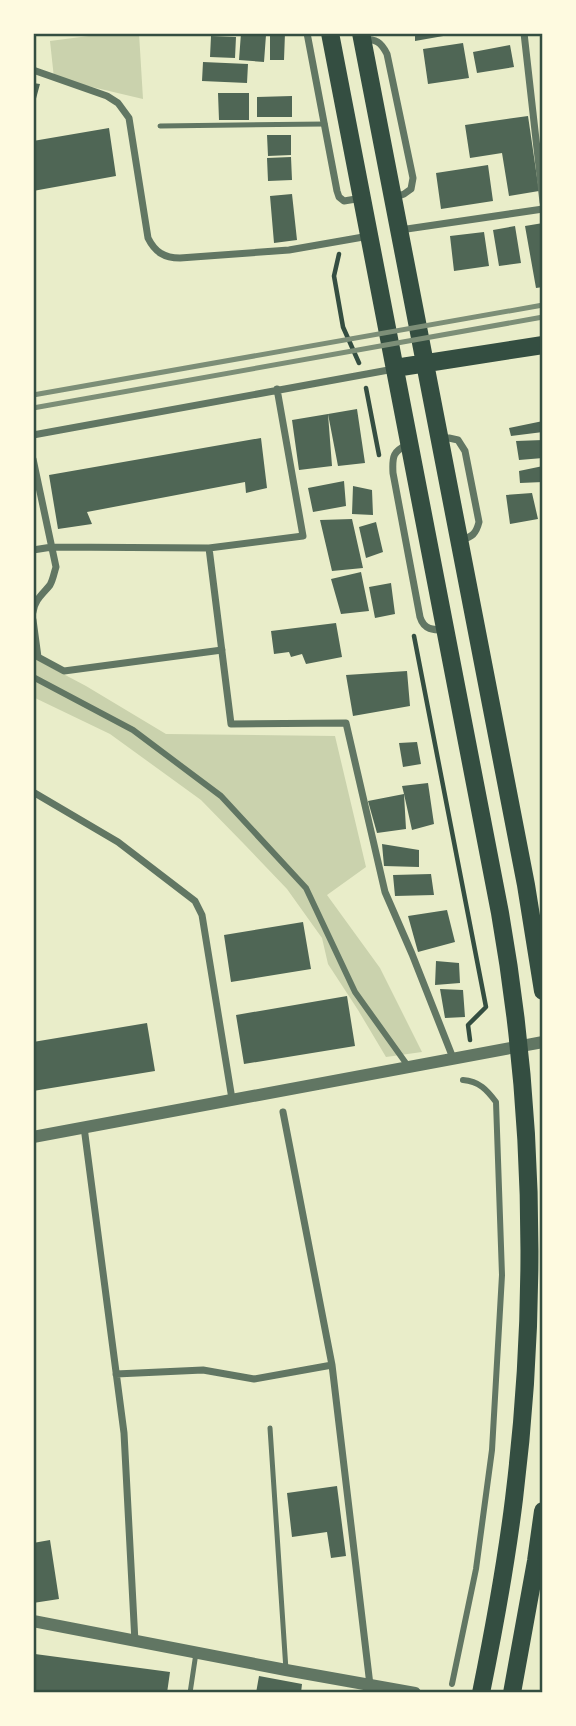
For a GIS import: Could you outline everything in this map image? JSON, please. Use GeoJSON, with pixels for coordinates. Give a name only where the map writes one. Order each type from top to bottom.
{"type":"FeatureCollection","features":[{"type":"Feature","properties":{"kind":"main road"},"geometry":{"type":"LineString","coordinates":[[331,33],[509,962],[519,1046],[529,1227],[526,1362],[514,1500],[481,1693]]}},
{"type":"Feature","properties":{"kind":"main road"},"geometry":{"type":"LineString","coordinates":[[361,36],[526,885],[543,990]]}},
{"type":"Feature","properties":{"kind":"main road"},"geometry":{"type":"LineString","coordinates":[[395,368],[543,345]]}},
{"type":"Feature","properties":{"kind":"main road"},"geometry":{"type":"LineString","coordinates":[[512,1693],[543,1511]]}},
{"type":"Feature","properties":{"kind":"street"},"geometry":{"type":"LineString","coordinates":[[307,33],[339,197],[344,201],[363,198]]}},
{"type":"Feature","properties":{"kind":"street"},"geometry":{"type":"LineString","coordinates":[[524,33],[543,202]]}},
{"type":"Feature","properties":{"kind":"street"},"geometry":{"type":"LineString","coordinates":[[33,69],[107,96],[118,103],[129,118],[148,238],[152,247],[161,254],[180,258],[289,250],[370,236]]}},
{"type":"Feature","properties":{"kind":"street"},"geometry":{"type":"LineString","coordinates":[[399,230],[543,209]]}},
{"type":"Feature","properties":{"kind":"street"},"geometry":{"type":"LineString","coordinates":[[33,435],[395,368]]}},
{"type":"Feature","properties":{"kind":"street"},"geometry":{"type":"LineString","coordinates":[[33,550],[52,547],[209,548],[303,536],[277,389]]}},
{"type":"Feature","properties":{"kind":"street"},"geometry":{"type":"LineString","coordinates":[[33,459],[56,567],[52,583],[41,594],[33,612]]}},
{"type":"Feature","properties":{"kind":"street"},"geometry":{"type":"LineString","coordinates":[[209,548],[231,724],[346,723],[385,892],[453,1058]]}},
{"type":"Feature","properties":{"kind":"street"},"geometry":{"type":"LineString","coordinates":[[33,620],[38,657],[64,671],[222,650]]}},
{"type":"Feature","properties":{"kind":"street"},"geometry":{"type":"LineString","coordinates":[[33,677],[133,730],[221,796],[306,888],[355,992],[408,1066]]}},
{"type":"Feature","properties":{"kind":"street"},"geometry":{"type":"LineString","coordinates":[[33,792],[118,842],[195,901],[202,915],[232,1099]]}},
{"type":"Feature","properties":{"kind":"street"},"geometry":{"type":"LineString","coordinates":[[33,1137],[543,1042]]}},
{"type":"Feature","properties":{"kind":"street"},"geometry":{"type":"LineString","coordinates":[[452,1684],[476,1569],[492,1450],[502,1275],[496,1102],[486,1089],[473,1080],[463,1080]]}},
{"type":"Feature","properties":{"kind":"street"},"geometry":{"type":"LineString","coordinates":[[283,1112],[331,1365],[370,1685]]}},
{"type":"Feature","properties":{"kind":"street"},"geometry":{"type":"LineString","coordinates":[[84,1127],[124,1433],[135,1642]]}},
{"type":"Feature","properties":{"kind":"street"},"geometry":{"type":"LineString","coordinates":[[116,1374],[203,1370],[254,1379],[331,1365]]}},
{"type":"Feature","properties":{"kind":"street"},"geometry":{"type":"LineString","coordinates":[[33,1621],[415,1693]]}},
{"type":"Feature","properties":{"kind":"lane"},"geometry":{"type":"LineString","coordinates":[[160,126],[325,124]]}},
{"type":"Feature","properties":{"kind":"lane"},"geometry":{"type":"LineString","coordinates":[[270,1428],[286,1670]]}},
{"type":"Feature","properties":{"kind":"lane"},"geometry":{"type":"LineString","coordinates":[[190,1693],[196,1653]]}},
{"type":"Feature","properties":{"kind":"path"},"geometry":{"type":"LineString","coordinates":[[340,252],[334,276],[343,327],[363,374],[379,457]]}},
{"type":"Feature","properties":{"kind":"path"},"geometry":{"type":"LineString","coordinates":[[414,636],[486,1007],[468,1025],[472,1055]]}},
{"type":"Feature","properties":{"kind":"green space"},"geometry":{"type":"Polygon","coordinates":[[[112,33],[139,33],[143,99],[54,78],[50,41],[112,33]]]}},
{"type":"Feature","properties":{"kind":"green space"},"geometry":{"type":"Polygon","coordinates":[[[33,658],[166,734],[335,736],[366,867],[327,895],[380,968],[422,1052],[386,1057],[328,964],[322,938],[287,889],[201,800],[110,734],[33,697],[33,658]]]}},
{"type":"Feature","properties":{"kind":"building"},"geometry":{"type":"Polygon","coordinates":[[[241,33],[266,35],[264,62],[239,60],[241,33]]]}},
{"type":"Feature","properties":{"kind":"building"},"geometry":{"type":"Polygon","coordinates":[[[270,33],[285,33],[284,60],[270,60],[270,33]]]}},
{"type":"Feature","properties":{"kind":"building"},"geometry":{"type":"Polygon","coordinates":[[[415,33],[448,33],[449,35],[415,41],[415,33]]]}},
{"type":"Feature","properties":{"kind":"building"},"geometry":{"type":"Polygon","coordinates":[[[211,36],[236,37],[235,58],[210,57],[211,36]]]}},
{"type":"Feature","properties":{"kind":"building"},"geometry":{"type":"Polygon","coordinates":[[[463,43],[469,78],[428,84],[423,49],[463,43]]]}},
{"type":"Feature","properties":{"kind":"building"},"geometry":{"type":"Polygon","coordinates":[[[510,45],[514,67],[477,73],[473,52],[510,45]]]}},
{"type":"Feature","properties":{"kind":"building"},"geometry":{"type":"Polygon","coordinates":[[[203,62],[248,64],[247,83],[202,81],[203,62]]]}},
{"type":"Feature","properties":{"kind":"building"},"geometry":{"type":"Polygon","coordinates":[[[33,83],[40,84],[34,106],[33,106],[33,83]]]}},
{"type":"Feature","properties":{"kind":"building"},"geometry":{"type":"Polygon","coordinates":[[[218,93],[249,93],[249,120],[219,120],[218,93]]]}},
{"type":"Feature","properties":{"kind":"building"},"geometry":{"type":"Polygon","coordinates":[[[292,96],[292,117],[257,117],[257,97],[292,96]]]}},
{"type":"Feature","properties":{"kind":"building"},"geometry":{"type":"Polygon","coordinates":[[[528,116],[539,191],[509,196],[502,153],[470,158],[465,125],[528,116]]]}},
{"type":"Feature","properties":{"kind":"building"},"geometry":{"type":"Polygon","coordinates":[[[109,128],[116,176],[33,191],[33,141],[109,128]]]}},
{"type":"Feature","properties":{"kind":"building"},"geometry":{"type":"Polygon","coordinates":[[[267,135],[291,135],[291,155],[268,156],[267,135]]]}},
{"type":"Feature","properties":{"kind":"building"},"geometry":{"type":"Polygon","coordinates":[[[291,157],[292,180],[268,181],[267,158],[291,157]]]}},
{"type":"Feature","properties":{"kind":"building"},"geometry":{"type":"Polygon","coordinates":[[[488,165],[493,201],[441,209],[436,173],[488,165]]]}},
{"type":"Feature","properties":{"kind":"building"},"geometry":{"type":"Polygon","coordinates":[[[292,194],[297,240],[274,243],[270,196],[292,194]]]}},
{"type":"Feature","properties":{"kind":"building"},"geometry":{"type":"Polygon","coordinates":[[[543,223],[543,287],[536,288],[525,226],[543,223]]]}},
{"type":"Feature","properties":{"kind":"building"},"geometry":{"type":"Polygon","coordinates":[[[515,226],[521,263],[499,266],[493,230],[515,226]]]}},
{"type":"Feature","properties":{"kind":"building"},"geometry":{"type":"Polygon","coordinates":[[[484,232],[489,266],[454,271],[450,236],[484,232]]]}},
{"type":"Feature","properties":{"kind":"building"},"geometry":{"type":"Polygon","coordinates":[[[357,409],[365,463],[338,466],[328,414],[357,409]]]}},
{"type":"Feature","properties":{"kind":"building"},"geometry":{"type":"Polygon","coordinates":[[[328,414],[332,466],[299,470],[292,420],[328,414]]]}},
{"type":"Feature","properties":{"kind":"building"},"geometry":{"type":"Polygon","coordinates":[[[543,421],[543,432],[511,436],[509,428],[543,421]]]}},
{"type":"Feature","properties":{"kind":"building"},"geometry":{"type":"Polygon","coordinates":[[[261,438],[267,488],[246,493],[245,482],[87,512],[92,524],[58,529],[49,475],[261,438]]]}},
{"type":"Feature","properties":{"kind":"building"},"geometry":{"type":"Polygon","coordinates":[[[543,440],[543,458],[519,460],[516,441],[543,440]]]}},
{"type":"Feature","properties":{"kind":"building"},"geometry":{"type":"Polygon","coordinates":[[[543,466],[543,482],[520,483],[519,471],[543,466]]]}},
{"type":"Feature","properties":{"kind":"building"},"geometry":{"type":"Polygon","coordinates":[[[344,481],[346,506],[313,512],[308,488],[344,481]]]}},
{"type":"Feature","properties":{"kind":"building"},"geometry":{"type":"Polygon","coordinates":[[[353,486],[372,490],[373,515],[352,514],[353,486]]]}},
{"type":"Feature","properties":{"kind":"building"},"geometry":{"type":"Polygon","coordinates":[[[532,493],[538,519],[510,524],[506,495],[532,493]]]}},
{"type":"Feature","properties":{"kind":"building"},"geometry":{"type":"Polygon","coordinates":[[[352,519],[363,568],[332,571],[320,520],[352,519]]]}},
{"type":"Feature","properties":{"kind":"building"},"geometry":{"type":"Polygon","coordinates":[[[376,522],[383,552],[366,558],[359,527],[376,522]]]}},
{"type":"Feature","properties":{"kind":"building"},"geometry":{"type":"Polygon","coordinates":[[[361,572],[369,611],[341,614],[331,579],[361,572]]]}},
{"type":"Feature","properties":{"kind":"building"},"geometry":{"type":"Polygon","coordinates":[[[391,583],[395,614],[375,618],[369,587],[391,583]]]}},
{"type":"Feature","properties":{"kind":"building"},"geometry":{"type":"Polygon","coordinates":[[[336,623],[342,657],[306,664],[302,654],[291,657],[289,652],[274,654],[271,631],[336,623]]]}},
{"type":"Feature","properties":{"kind":"building"},"geometry":{"type":"Polygon","coordinates":[[[407,671],[410,706],[353,716],[346,675],[407,671]]]}},
{"type":"Feature","properties":{"kind":"building"},"geometry":{"type":"Polygon","coordinates":[[[417,742],[421,764],[403,767],[399,743],[417,742]]]}},
{"type":"Feature","properties":{"kind":"building"},"geometry":{"type":"Polygon","coordinates":[[[428,783],[434,824],[412,830],[402,786],[428,783]]]}},
{"type":"Feature","properties":{"kind":"building"},"geometry":{"type":"Polygon","coordinates":[[[404,794],[406,829],[377,833],[368,801],[404,794]]]}},
{"type":"Feature","properties":{"kind":"building"},"geometry":{"type":"Polygon","coordinates":[[[382,844],[419,850],[419,867],[384,866],[382,844]]]}},
{"type":"Feature","properties":{"kind":"building"},"geometry":{"type":"Polygon","coordinates":[[[431,874],[434,895],[395,896],[393,875],[431,874]]]}},
{"type":"Feature","properties":{"kind":"building"},"geometry":{"type":"Polygon","coordinates":[[[447,910],[455,942],[418,952],[408,916],[447,910]]]}},
{"type":"Feature","properties":{"kind":"building"},"geometry":{"type":"Polygon","coordinates":[[[303,922],[311,969],[231,982],[224,935],[303,922]]]}},
{"type":"Feature","properties":{"kind":"building"},"geometry":{"type":"Polygon","coordinates":[[[436,961],[459,963],[460,983],[435,985],[436,961]]]}},
{"type":"Feature","properties":{"kind":"building"},"geometry":{"type":"Polygon","coordinates":[[[440,989],[463,990],[465,1017],[445,1018],[440,989]]]}},
{"type":"Feature","properties":{"kind":"building"},"geometry":{"type":"Polygon","coordinates":[[[347,996],[355,1046],[244,1064],[236,1015],[347,996]]]}},
{"type":"Feature","properties":{"kind":"building"},"geometry":{"type":"Polygon","coordinates":[[[147,1023],[155,1071],[33,1091],[33,1042],[147,1023]]]}},
{"type":"Feature","properties":{"kind":"building"},"geometry":{"type":"Polygon","coordinates":[[[337,1486],[346,1556],[331,1558],[327,1532],[292,1537],[287,1493],[337,1486]]]}},
{"type":"Feature","properties":{"kind":"building"},"geometry":{"type":"Polygon","coordinates":[[[50,1540],[59,1599],[33,1603],[33,1543],[50,1540]]]}},
{"type":"Feature","properties":{"kind":"building"},"geometry":{"type":"Polygon","coordinates":[[[35,1654],[170,1672],[167,1693],[33,1693],[35,1654]]]}},
{"type":"Feature","properties":{"kind":"building"},"geometry":{"type":"Polygon","coordinates":[[[259,1676],[302,1684],[301,1693],[256,1693],[259,1676]]]}},
{"type":"Feature","properties":{"kind":"railway"},"geometry":{"type":"LineString","coordinates":[[33,395],[543,305]]}},
{"type":"Feature","properties":{"kind":"railway"},"geometry":{"type":"LineString","coordinates":[[33,408],[543,317]]}}]}
